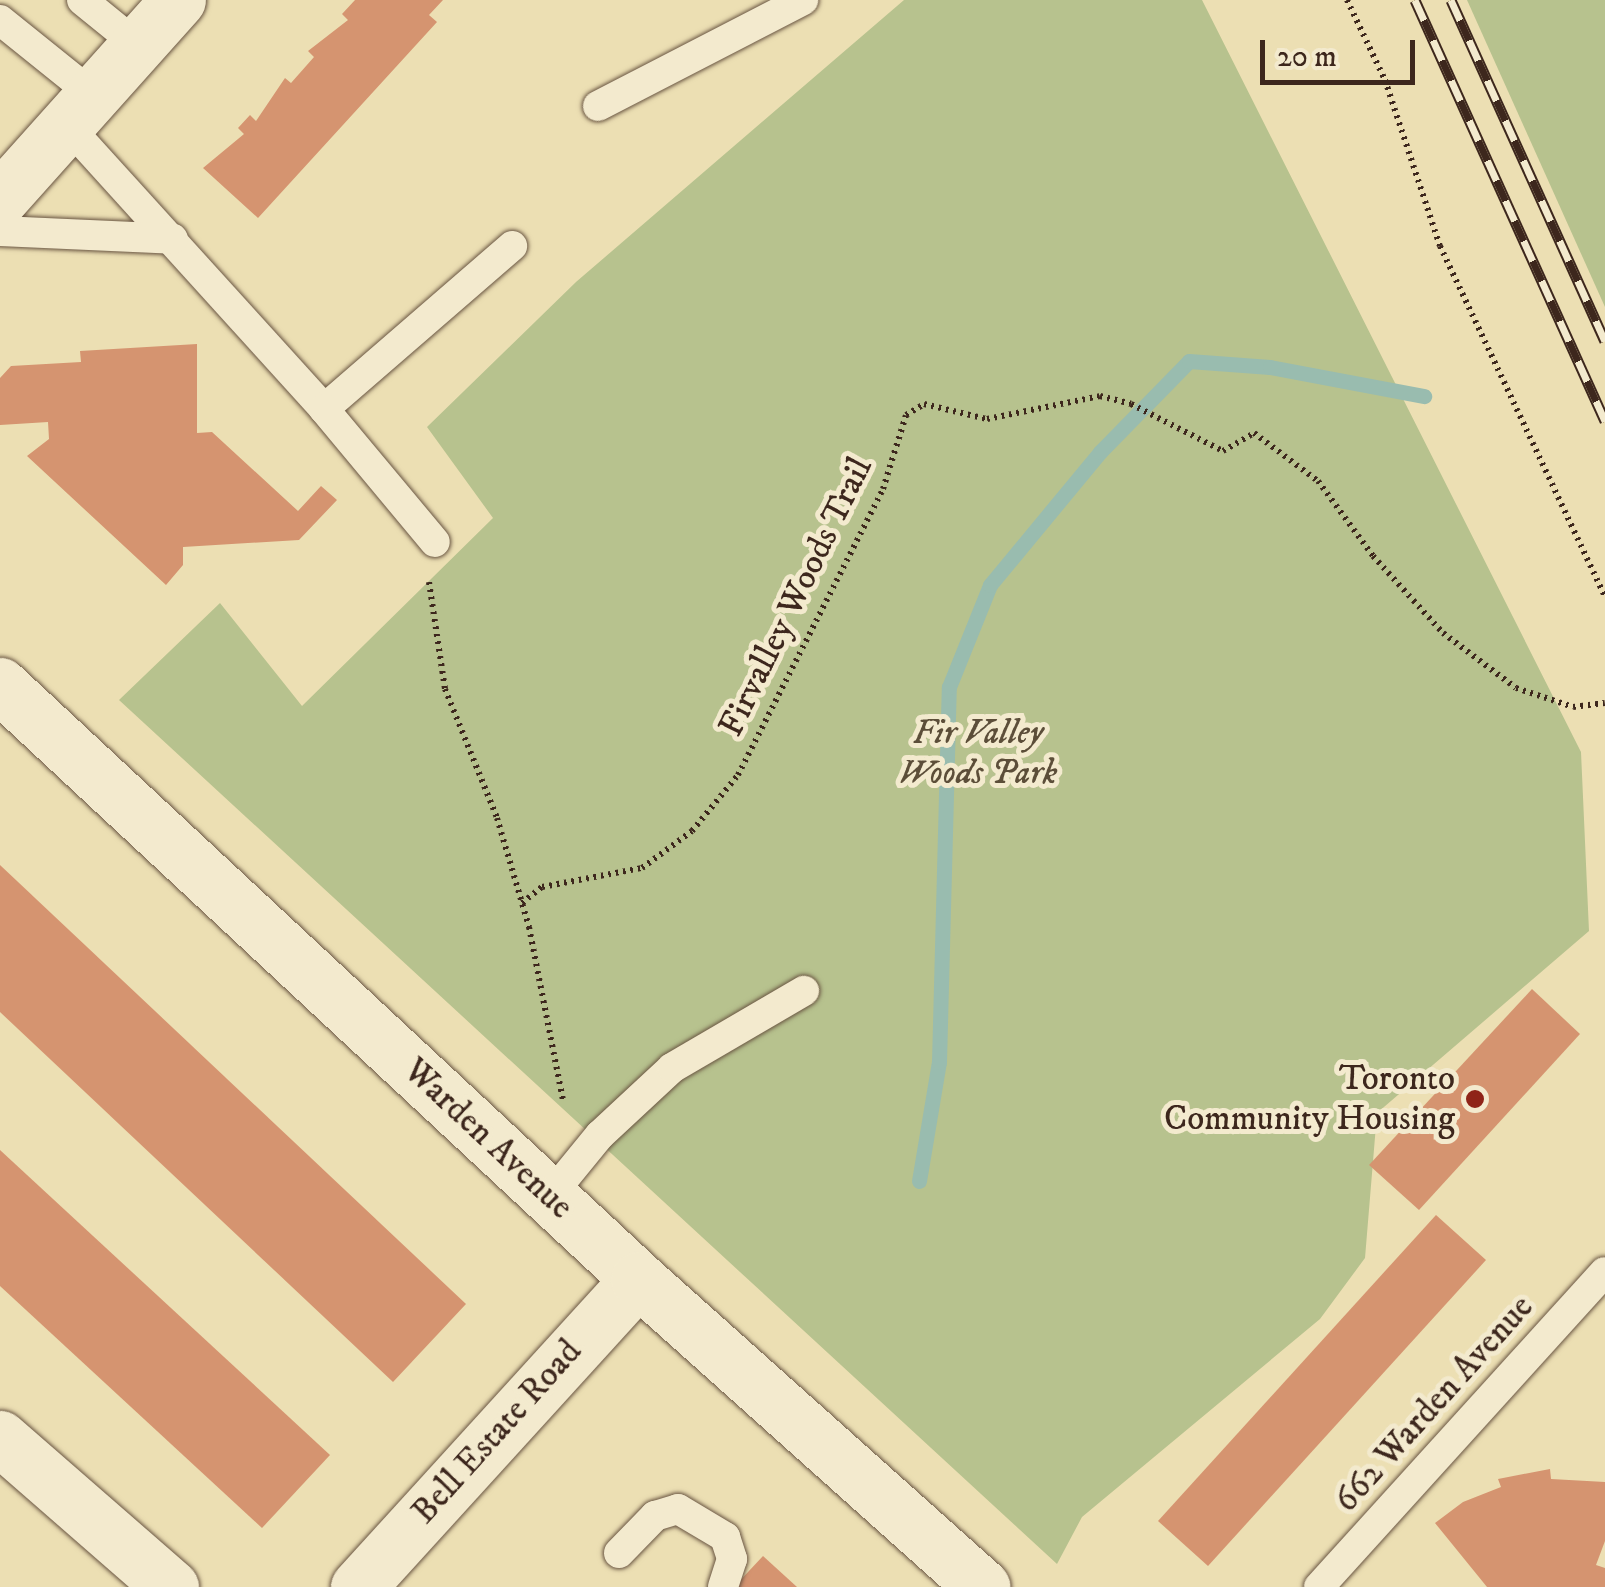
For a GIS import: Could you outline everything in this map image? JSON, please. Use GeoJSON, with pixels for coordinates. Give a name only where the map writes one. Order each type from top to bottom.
{"type":"FeatureCollection","features":[{"type":"Feature","properties":{"kind":"main road"},"geometry":{"type":"LineString","coordinates":[[0,199],[178,0]]}},
{"type":"Feature","properties":{"kind":"main road","name":"Warden Avenue"},"geometry":{"type":"LineString","coordinates":[[0,684],[638,1279],[982,1587]]}},
{"type":"Feature","properties":{"kind":"main road","name":"Bell Estate Road"},"geometry":{"type":"LineString","coordinates":[[358,1587],[638,1279]]}},
{"type":"Feature","properties":{"kind":"main road"},"geometry":{"type":"LineString","coordinates":[[0,1438],[171,1587]]}},
{"type":"Feature","properties":{"kind":"lane"},"geometry":{"type":"LineString","coordinates":[[82,0],[135,44]]}},
{"type":"Feature","properties":{"kind":"lane"},"geometry":{"type":"LineString","coordinates":[[598,106],[803,0]]}},
{"type":"Feature","properties":{"kind":"lane"},"geometry":{"type":"LineString","coordinates":[[0,20],[79,109],[173,240],[324,408],[435,542]]}},
{"type":"Feature","properties":{"kind":"lane"},"geometry":{"type":"LineString","coordinates":[[0,231],[173,240]]}},
{"type":"Feature","properties":{"kind":"lane"},"geometry":{"type":"LineString","coordinates":[[324,408],[512,246]]}},
{"type":"Feature","properties":{"kind":"lane"},"geometry":{"type":"LineString","coordinates":[[550,1196],[600,1135],[672,1068],[804,992]]}},
{"type":"Feature","properties":{"kind":"lane","name":"662 Warden Avenue"},"geometry":{"type":"LineString","coordinates":[[1319,1587],[1605,1272]]}},
{"type":"Feature","properties":{"kind":"lane"},"geometry":{"type":"LineString","coordinates":[[618,1552],[655,1516],[678,1509],[725,1536],[732,1558],[723,1587]]}},
{"type":"Feature","properties":{"kind":"path"},"geometry":{"type":"LineString","coordinates":[[1347,0],[1386,80],[1440,246],[1605,598]]}},
{"type":"Feature","properties":{"kind":"path","name":"Firvalley Woods Trail"},"geometry":{"type":"LineString","coordinates":[[522,903],[542,887],[642,868],[692,831],[738,775],[883,490],[906,415],[924,404],[987,419],[1065,398],[1100,396],[1131,404],[1223,451],[1254,434],[1281,448],[1318,480],[1373,556],[1443,632],[1516,688],[1573,707],[1605,703]]}},
{"type":"Feature","properties":{"kind":"path"},"geometry":{"type":"LineString","coordinates":[[435,542],[429,581],[444,689],[498,818],[522,903],[563,1102]]}},
{"type":"Feature","properties":{"kind":"green space","name":"Fir Valley Woods Park"},"geometry":{"type":"Polygon","coordinates":[[[904,0],[1202,0],[1581,752],[1589,931],[1377,1113],[1365,1258],[1320,1319],[1082,1517],[1057,1564],[119,700],[220,603],[302,706],[493,518],[427,427],[576,282],[904,0]]]}},
{"type":"Feature","properties":{"kind":"green space"},"geometry":{"type":"Polygon","coordinates":[[[1467,0],[1605,0],[1605,307],[1467,0]]]}},
{"type":"Feature","properties":{"kind":"building"},"geometry":{"type":"Polygon","coordinates":[[[355,0],[443,0],[429,15],[437,22],[258,218],[203,168],[244,134],[238,128],[250,115],[256,121],[285,78],[291,83],[314,57],[308,51],[348,20],[342,14],[355,0]]]}},
{"type":"Feature","properties":{"kind":"building"},"geometry":{"type":"Polygon","coordinates":[[[197,344],[197,433],[212,432],[298,511],[321,486],[337,500],[299,540],[183,547],[183,565],[166,585],[27,456],[49,439],[48,422],[0,425],[0,378],[11,366],[81,362],[80,351],[197,344]]]}},
{"type":"Feature","properties":{"kind":"building"},"geometry":{"type":"Polygon","coordinates":[[[0,865],[466,1304],[393,1382],[0,1012],[0,865]]]}},
{"type":"Feature","properties":{"kind":"building","name":"Toronto Community Housing"},"geometry":{"type":"Polygon","coordinates":[[[1532,989],[1580,1034],[1419,1210],[1369,1165],[1532,989]]]}},
{"type":"Feature","properties":{"kind":"building"},"geometry":{"type":"Polygon","coordinates":[[[0,1150],[330,1455],[262,1528],[0,1286],[0,1150]]]}},
{"type":"Feature","properties":{"kind":"building"},"geometry":{"type":"Polygon","coordinates":[[[1436,1215],[1486,1260],[1208,1566],[1158,1521],[1436,1215]]]}},
{"type":"Feature","properties":{"kind":"building"},"geometry":{"type":"Polygon","coordinates":[[[1550,1469],[1551,1479],[1605,1482],[1605,1541],[1596,1565],[1605,1568],[1605,1587],[1487,1587],[1435,1523],[1463,1502],[1501,1487],[1498,1479],[1550,1469]]]}},
{"type":"Feature","properties":{"kind":"building"},"geometry":{"type":"Polygon","coordinates":[[[763,1556],[797,1587],[734,1587],[763,1556]]]}},
{"type":"Feature","properties":{"kind":"waterway"},"geometry":{"type":"LineString","coordinates":[[919,1181],[939,1062],[949,687],[990,585],[1100,452],[1189,361],[1270,367],[1424,396]]}},
{"type":"Feature","properties":{"kind":"railway"},"geometry":{"type":"LineString","coordinates":[[1415,0],[1605,421]]}},
{"type":"Feature","properties":{"kind":"railway"},"geometry":{"type":"LineString","coordinates":[[1451,0],[1605,341]]}},
{"type":"Feature","properties":{"kind":"place","name":"Toronto Community Housing"},"geometry":{"type":"Point","coordinates":[1475,1099]}}]}
